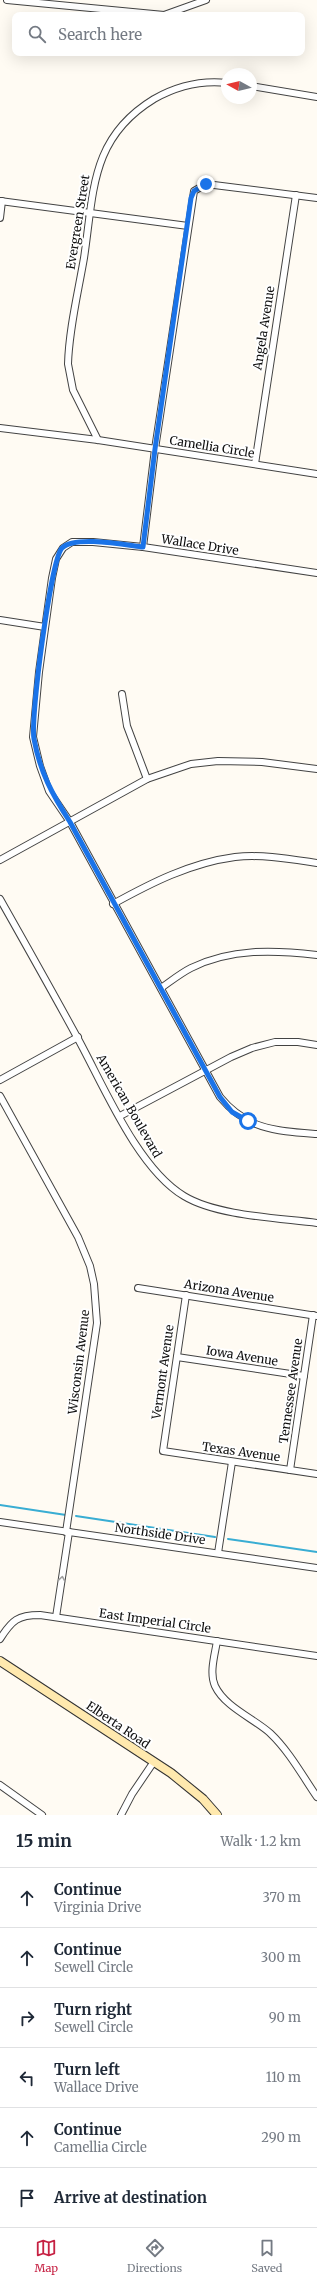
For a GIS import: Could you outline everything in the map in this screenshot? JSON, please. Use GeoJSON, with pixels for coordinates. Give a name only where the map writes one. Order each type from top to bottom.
{"type":"FeatureCollection","features":[{"type":"Feature","properties":{"kind":"street"},"geometry":{"type":"LineString","coordinates":[[7,0],[133,12]]}},
{"type":"Feature","properties":{"kind":"street"},"geometry":{"type":"LineString","coordinates":[[172,12],[206,0]]}},
{"type":"Feature","properties":{"kind":"street","name":"Evergreen Street"},"geometry":{"type":"LineString","coordinates":[[98,440],[73,390],[68,364],[94,188],[103,156],[109,141],[130,115],[175,88],[202,82],[221,83]]}},
{"type":"Feature","properties":{"kind":"street"},"geometry":{"type":"LineString","coordinates":[[257,87],[317,97]]}},
{"type":"Feature","properties":{"kind":"street","name":"Camellia Circle"},"geometry":{"type":"LineString","coordinates":[[317,198],[206,184],[194,191],[155,449],[317,474]]}},
{"type":"Feature","properties":{"kind":"street","name":"Angela Avenue"},"geometry":{"type":"LineString","coordinates":[[254,464],[296,195]]}},
{"type":"Feature","properties":{"kind":"street"},"geometry":{"type":"LineString","coordinates":[[0,218],[1,201],[188,226]]}},
{"type":"Feature","properties":{"kind":"street"},"geometry":{"type":"LineString","coordinates":[[0,428],[98,440],[155,449]]}},
{"type":"Feature","properties":{"kind":"street","name":"Wallace Drive"},"geometry":{"type":"LineString","coordinates":[[155,449],[143,547],[317,574]]}},
{"type":"Feature","properties":{"kind":"street"},"geometry":{"type":"LineString","coordinates":[[143,547],[72,542],[63,548],[56,559],[34,713],[33,737],[40,766],[50,791],[70,822],[113,904],[161,988],[220,1097],[232,1112],[263,1127],[317,1134]]}},
{"type":"Feature","properties":{"kind":"street"},"geometry":{"type":"LineString","coordinates":[[0,620],[46,627]]}},
{"type":"Feature","properties":{"kind":"street"},"geometry":{"type":"LineString","coordinates":[[122,694],[127,726],[147,779]]}},
{"type":"Feature","properties":{"kind":"street"},"geometry":{"type":"LineString","coordinates":[[0,860],[147,779],[191,764],[218,761],[262,762],[317,770]]}},
{"type":"Feature","properties":{"kind":"street"},"geometry":{"type":"LineString","coordinates":[[113,904],[159,879],[213,861],[236,857],[274,857],[317,862]]}},
{"type":"Feature","properties":{"kind":"street","name":"American Boulevard"},"geometry":{"type":"LineString","coordinates":[[0,900],[78,1037],[120,1116],[153,1168],[168,1184],[184,1196],[203,1205],[224,1210],[317,1223]]}},
{"type":"Feature","properties":{"kind":"street"},"geometry":{"type":"LineString","coordinates":[[161,988],[191,968],[222,957],[266,951],[317,955]]}},
{"type":"Feature","properties":{"kind":"street"},"geometry":{"type":"LineString","coordinates":[[0,1080],[78,1037]]}},
{"type":"Feature","properties":{"kind":"street"},"geometry":{"type":"LineString","coordinates":[[120,1116],[206,1070],[252,1048],[275,1042],[298,1042],[317,1045]]}},
{"type":"Feature","properties":{"kind":"street","name":"Wisconsin Avenue"},"geometry":{"type":"LineString","coordinates":[[0,1096],[78,1237],[90,1266],[94,1284],[97,1323],[56,1617]]}},
{"type":"Feature","properties":{"kind":"street","name":"Arizona Avenue"},"geometry":{"type":"LineString","coordinates":[[138,1288],[315,1315]]}},
{"type":"Feature","properties":{"kind":"street","name":"Vermont Avenue"},"geometry":{"type":"LineString","coordinates":[[163,1451],[186,1295]]}},
{"type":"Feature","properties":{"kind":"street","name":"Tennessee Avenue"},"geometry":{"type":"LineString","coordinates":[[290,1470],[315,1315]]}},
{"type":"Feature","properties":{"kind":"street","name":"Iowa Avenue"},"geometry":{"type":"LineString","coordinates":[[177,1357],[304,1376]]}},
{"type":"Feature","properties":{"kind":"street","name":"Texas Avenue"},"geometry":{"type":"LineString","coordinates":[[163,1451],[317,1474]]}},
{"type":"Feature","properties":{"kind":"street"},"geometry":{"type":"LineString","coordinates":[[218,1553],[232,1462]]}},
{"type":"Feature","properties":{"kind":"street","name":"Northside Drive"},"geometry":{"type":"LineString","coordinates":[[0,1522],[317,1568]]}},
{"type":"Feature","properties":{"kind":"street","name":"East Imperial Circle"},"geometry":{"type":"LineString","coordinates":[[0,1639],[9,1624],[24,1615],[56,1617],[317,1656]]}},
{"type":"Feature","properties":{"kind":"street"},"geometry":{"type":"LineString","coordinates":[[217,1641],[213,1670],[214,1685],[223,1698],[258,1723],[280,1744],[317,1797]]}},
{"type":"Feature","properties":{"kind":"street","name":"Elberta Road"},"geometry":{"type":"LineString","coordinates":[[0,1661],[153,1763],[171,1773],[198,1795],[217,1815]]}},
{"type":"Feature","properties":{"kind":"street"},"geometry":{"type":"LineString","coordinates":[[121,1815],[132,1794],[153,1763]]}},
{"type":"Feature","properties":{"kind":"street"},"geometry":{"type":"LineString","coordinates":[[0,1785],[42,1815]]}},
{"type":"Feature","properties":{"kind":"waterway"},"geometry":{"type":"LineString","coordinates":[[0,1505],[66,1515]]}},
{"type":"Feature","properties":{"kind":"waterway"},"geometry":{"type":"LineString","coordinates":[[76,1516],[215,1537]]}},
{"type":"Feature","properties":{"kind":"waterway"},"geometry":{"type":"LineString","coordinates":[[228,1539],[317,1552]]}},
{"type":"Feature","properties":{"kind":"route"},"geometry":{"type":"LineString","coordinates":[[206,184],[200,186],[194,191],[191,198],[155,449],[143,547],[93,542],[72,542],[63,548],[56,559],[39,672],[34,713],[33,737],[40,766],[50,791],[70,822],[89,861],[161,988],[220,1097],[232,1112],[248,1121]]}}]}
